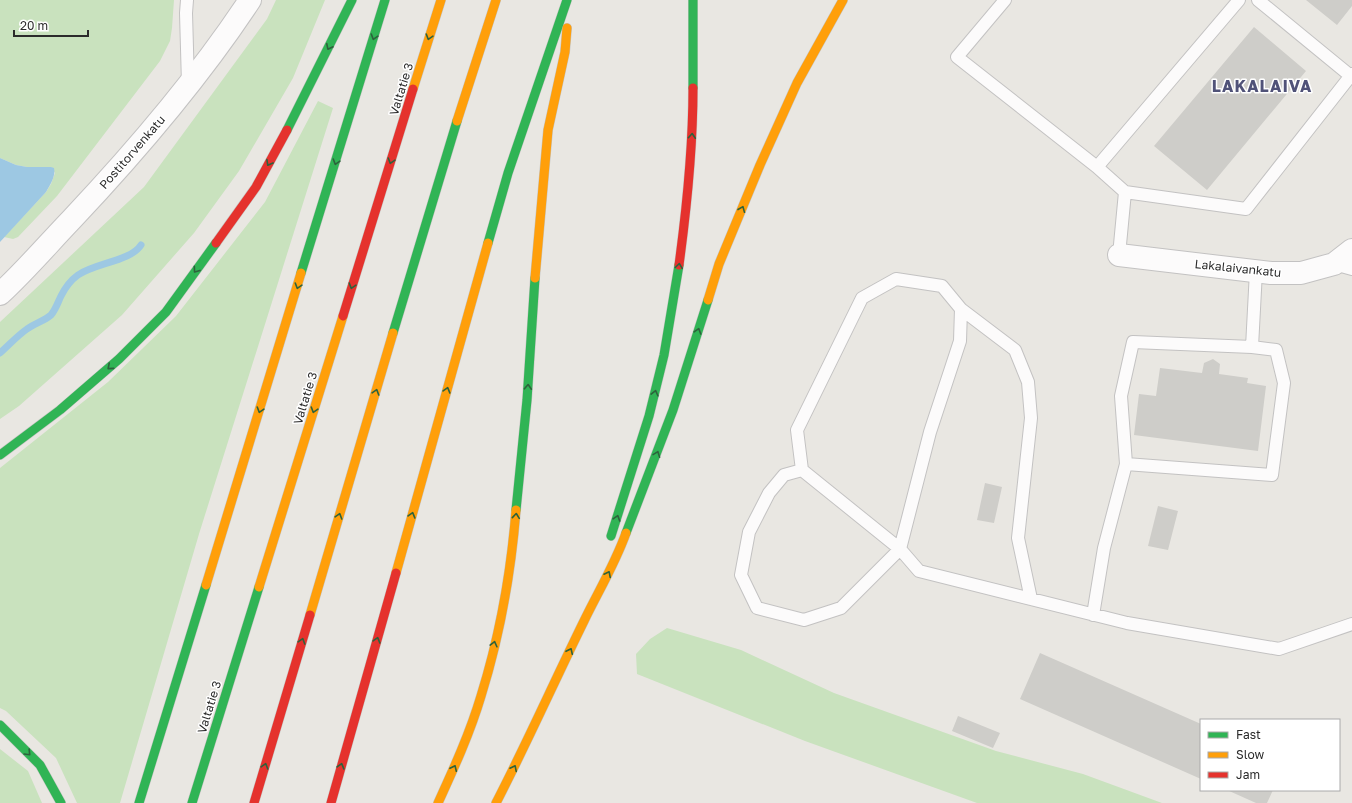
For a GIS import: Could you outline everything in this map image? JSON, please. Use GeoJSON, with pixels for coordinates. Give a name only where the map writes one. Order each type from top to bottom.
{"type":"FeatureCollection","features":[{"type":"Feature","properties":{"kind":"highway"},"geometry":{"type":"LineString","coordinates":[[0,455],[66,405],[119,359],[166,312],[256,187],[295,116],[352,0]]}},
{"type":"Feature","properties":{"kind":"highway"},"geometry":{"type":"LineString","coordinates":[[139,803],[385,0]]}},
{"type":"Feature","properties":{"kind":"highway","name":"Valtatie 3"},"geometry":{"type":"LineString","coordinates":[[192,803],[441,0]]}},
{"type":"Feature","properties":{"kind":"highway"},"geometry":{"type":"LineString","coordinates":[[254,803],[445,158],[496,0]]}},
{"type":"Feature","properties":{"kind":"highway"},"geometry":{"type":"LineString","coordinates":[[331,803],[508,173],[568,0]]}},
{"type":"Feature","properties":{"kind":"highway"},"geometry":{"type":"LineString","coordinates":[[438,803],[460,754],[481,696],[499,628],[513,547],[527,400],[534,286],[548,130],[565,52],[568,0]]}},
{"type":"Feature","properties":{"kind":"highway"},"geometry":{"type":"LineString","coordinates":[[609,542],[649,416],[664,355],[678,276],[688,199],[693,128],[693,0]]}},
{"type":"Feature","properties":{"kind":"highway"},"geometry":{"type":"LineString","coordinates":[[496,803],[620,550],[673,410],[719,264],[760,165],[797,83],[843,0]]}},
{"type":"Feature","properties":{"kind":"highway"},"geometry":{"type":"LineString","coordinates":[[584,621],[600,571]]}},
{"type":"Feature","properties":{"kind":"highway"},"geometry":{"type":"LineString","coordinates":[[0,726],[40,765],[60,803]]}},
{"type":"Feature","properties":{"kind":"street","name":"Postitorvenkatu"},"geometry":{"type":"LineString","coordinates":[[0,294],[108,180],[188,87],[229,32],[250,0]]}},
{"type":"Feature","properties":{"kind":"street","name":"Lakalaivankatu"},"geometry":{"type":"LineString","coordinates":[[1119,255],[1256,272],[1300,273],[1343,266],[1352,250]]}},
{"type":"Feature","properties":{"kind":"lane"},"geometry":{"type":"LineString","coordinates":[[187,0],[188,87]]}},
{"type":"Feature","properties":{"kind":"lane"},"geometry":{"type":"LineString","coordinates":[[1005,0],[957,57],[1097,167],[1125,192],[1246,209],[1352,76],[1258,0]]}},
{"type":"Feature","properties":{"kind":"lane"},"geometry":{"type":"LineString","coordinates":[[1097,167],[1239,0]]}},
{"type":"Feature","properties":{"kind":"lane"},"geometry":{"type":"LineString","coordinates":[[1119,255],[1125,192]]}},
{"type":"Feature","properties":{"kind":"lane"},"geometry":{"type":"LineString","coordinates":[[1252,347],[1256,272]]}},
{"type":"Feature","properties":{"kind":"lane"},"geometry":{"type":"LineString","coordinates":[[1031,599],[1018,538],[1031,418],[1028,382],[1015,350],[962,309],[942,286],[896,279],[862,298],[797,430],[802,470],[900,548],[919,571],[1031,599],[1093,614],[1127,623],[1279,649],[1352,624]]}},
{"type":"Feature","properties":{"kind":"lane"},"geometry":{"type":"LineString","coordinates":[[802,470],[784,475],[769,493],[749,532],[741,576],[757,608],[804,620],[841,608],[900,548],[930,432],[960,341],[962,309]]}},
{"type":"Feature","properties":{"kind":"lane"},"geometry":{"type":"LineString","coordinates":[[1093,614],[1104,548],[1126,464],[1121,396],[1134,342],[1252,347],[1276,350],[1284,383],[1272,475],[1126,464]]}},
{"type":"Feature","properties":{"kind":"green space"},"geometry":{"type":"Polygon","coordinates":[[[0,0],[174,0],[170,41],[160,61],[57,196],[18,237],[13,239],[4,237],[46,192],[55,173],[51,167],[27,167],[16,165],[0,158],[0,0]]]}},
{"type":"Feature","properties":{"kind":"green space"},"geometry":{"type":"Polygon","coordinates":[[[276,0],[325,0],[293,78],[239,171],[194,233],[122,315],[19,406],[0,419],[0,322],[144,187],[267,19],[276,0]]]}},
{"type":"Feature","properties":{"kind":"green space"},"geometry":{"type":"Polygon","coordinates":[[[318,101],[333,108],[199,534],[120,803],[77,803],[56,758],[6,711],[0,708],[0,468],[108,382],[176,316],[265,202],[318,101]]]}},
{"type":"Feature","properties":{"kind":"green space"},"geometry":{"type":"Polygon","coordinates":[[[667,628],[741,650],[834,693],[996,751],[1083,774],[1162,803],[977,803],[805,741],[637,674],[636,654],[650,639],[667,628]]]}},
{"type":"Feature","properties":{"kind":"green space"},"geometry":{"type":"Polygon","coordinates":[[[0,749],[28,771],[42,803],[0,803],[0,749]]]}},
{"type":"Feature","properties":{"kind":"water"},"geometry":{"type":"Polygon","coordinates":[[[0,158],[16,165],[27,167],[51,167],[54,168],[54,174],[46,192],[0,242],[0,158]]]}},
{"type":"Feature","properties":{"kind":"building"},"geometry":{"type":"Polygon","coordinates":[[[1306,0],[1352,0],[1352,6],[1337,25],[1306,0]]]}},
{"type":"Feature","properties":{"kind":"building"},"geometry":{"type":"Polygon","coordinates":[[[1254,27],[1306,71],[1207,190],[1154,146],[1254,27]]]}},
{"type":"Feature","properties":{"kind":"building"},"geometry":{"type":"Polygon","coordinates":[[[1213,359],[1220,364],[1219,374],[1248,378],[1247,383],[1266,386],[1258,451],[1134,435],[1139,394],[1156,396],[1160,368],[1202,373],[1204,363],[1213,359]]]}},
{"type":"Feature","properties":{"kind":"building"},"geometry":{"type":"Polygon","coordinates":[[[985,483],[1002,487],[994,523],[977,520],[985,483]]]}},
{"type":"Feature","properties":{"kind":"building"},"geometry":{"type":"Polygon","coordinates":[[[1158,506],[1178,511],[1168,550],[1148,546],[1158,506]]]}},
{"type":"Feature","properties":{"kind":"building"},"geometry":{"type":"Polygon","coordinates":[[[1040,653],[1200,724],[1200,779],[1020,699],[1040,653]]]}},
{"type":"Feature","properties":{"kind":"building"},"geometry":{"type":"Polygon","coordinates":[[[958,716],[1000,733],[993,748],[952,731],[958,716]]]}},
{"type":"Feature","properties":{"kind":"building"},"geometry":{"type":"Polygon","coordinates":[[[1229,791],[1273,791],[1267,803],[1256,803],[1229,791]]]}},
{"type":"Feature","properties":{"kind":"waterway"},"geometry":{"type":"LineString","coordinates":[[0,353],[23,332],[51,315],[66,287],[78,275],[129,255],[141,245]]}},
{"type":"Feature","properties":{"kind":"traffic: fast"},"geometry":{"type":"LineString","coordinates":[[287,130],[352,0]]}},
{"type":"Feature","properties":{"kind":"traffic: fast"},"geometry":{"type":"LineString","coordinates":[[301,273],[385,0]]}},
{"type":"Feature","properties":{"kind":"traffic: fast"},"geometry":{"type":"LineString","coordinates":[[488,243],[508,173],[567,0]]}},
{"type":"Feature","properties":{"kind":"traffic: fast"},"geometry":{"type":"LineString","coordinates":[[693,0],[693,88]]}},
{"type":"Feature","properties":{"kind":"traffic: fast"},"geometry":{"type":"LineString","coordinates":[[393,333],[457,121]]}},
{"type":"Feature","properties":{"kind":"traffic: fast"},"geometry":{"type":"LineString","coordinates":[[0,455],[60,410],[119,359],[166,312],[216,243]]}},
{"type":"Feature","properties":{"kind":"traffic: fast"},"geometry":{"type":"LineString","coordinates":[[611,536],[649,416],[664,355],[679,265]]}},
{"type":"Feature","properties":{"kind":"traffic: fast"},"geometry":{"type":"LineString","coordinates":[[516,510],[527,400],[535,278]]}},
{"type":"Feature","properties":{"kind":"traffic: fast"},"geometry":{"type":"LineString","coordinates":[[626,533],[673,410],[708,300]]}},
{"type":"Feature","properties":{"kind":"traffic: fast"},"geometry":{"type":"LineString","coordinates":[[139,803],[206,585]]}},
{"type":"Feature","properties":{"kind":"traffic: fast"},"geometry":{"type":"LineString","coordinates":[[192,803],[259,587]]}},
{"type":"Feature","properties":{"kind":"traffic: fast"},"geometry":{"type":"LineString","coordinates":[[0,725],[40,765],[61,803]]}},
{"type":"Feature","properties":{"kind":"traffic: slow"},"geometry":{"type":"LineString","coordinates":[[413,89],[441,0]]}},
{"type":"Feature","properties":{"kind":"traffic: slow"},"geometry":{"type":"LineString","coordinates":[[457,121],[496,0]]}},
{"type":"Feature","properties":{"kind":"traffic: slow"},"geometry":{"type":"LineString","coordinates":[[708,300],[719,264],[760,165],[797,83],[843,0]]}},
{"type":"Feature","properties":{"kind":"traffic: slow"},"geometry":{"type":"LineString","coordinates":[[535,278],[548,130],[565,52],[567,28]]}},
{"type":"Feature","properties":{"kind":"traffic: slow"},"geometry":{"type":"LineString","coordinates":[[396,573],[488,243]]}},
{"type":"Feature","properties":{"kind":"traffic: slow"},"geometry":{"type":"LineString","coordinates":[[206,585],[301,273]]}},
{"type":"Feature","properties":{"kind":"traffic: slow"},"geometry":{"type":"LineString","coordinates":[[259,587],[343,316]]}},
{"type":"Feature","properties":{"kind":"traffic: slow"},"geometry":{"type":"LineString","coordinates":[[310,615],[393,333]]}},
{"type":"Feature","properties":{"kind":"traffic: slow"},"geometry":{"type":"LineString","coordinates":[[438,803],[467,737],[488,673],[504,604],[516,510]]}},
{"type":"Feature","properties":{"kind":"traffic: slow"},"geometry":{"type":"LineString","coordinates":[[496,803],[584,621],[612,567],[626,533]]}},
{"type":"Feature","properties":{"kind":"traffic: jam"},"geometry":{"type":"LineString","coordinates":[[679,265],[689,177],[693,88]]}},
{"type":"Feature","properties":{"kind":"traffic: jam"},"geometry":{"type":"LineString","coordinates":[[343,316],[413,89]]}},
{"type":"Feature","properties":{"kind":"traffic: jam"},"geometry":{"type":"LineString","coordinates":[[216,243],[256,187],[287,130]]}},
{"type":"Feature","properties":{"kind":"traffic: jam"},"geometry":{"type":"LineString","coordinates":[[331,803],[396,573]]}},
{"type":"Feature","properties":{"kind":"traffic: jam"},"geometry":{"type":"LineString","coordinates":[[254,803],[310,615]]}},
{"type":"Feature","properties":{"kind":"district","name":"LAKALAIVA"},"geometry":{"type":"Point","coordinates":[1262,86]}}]}
